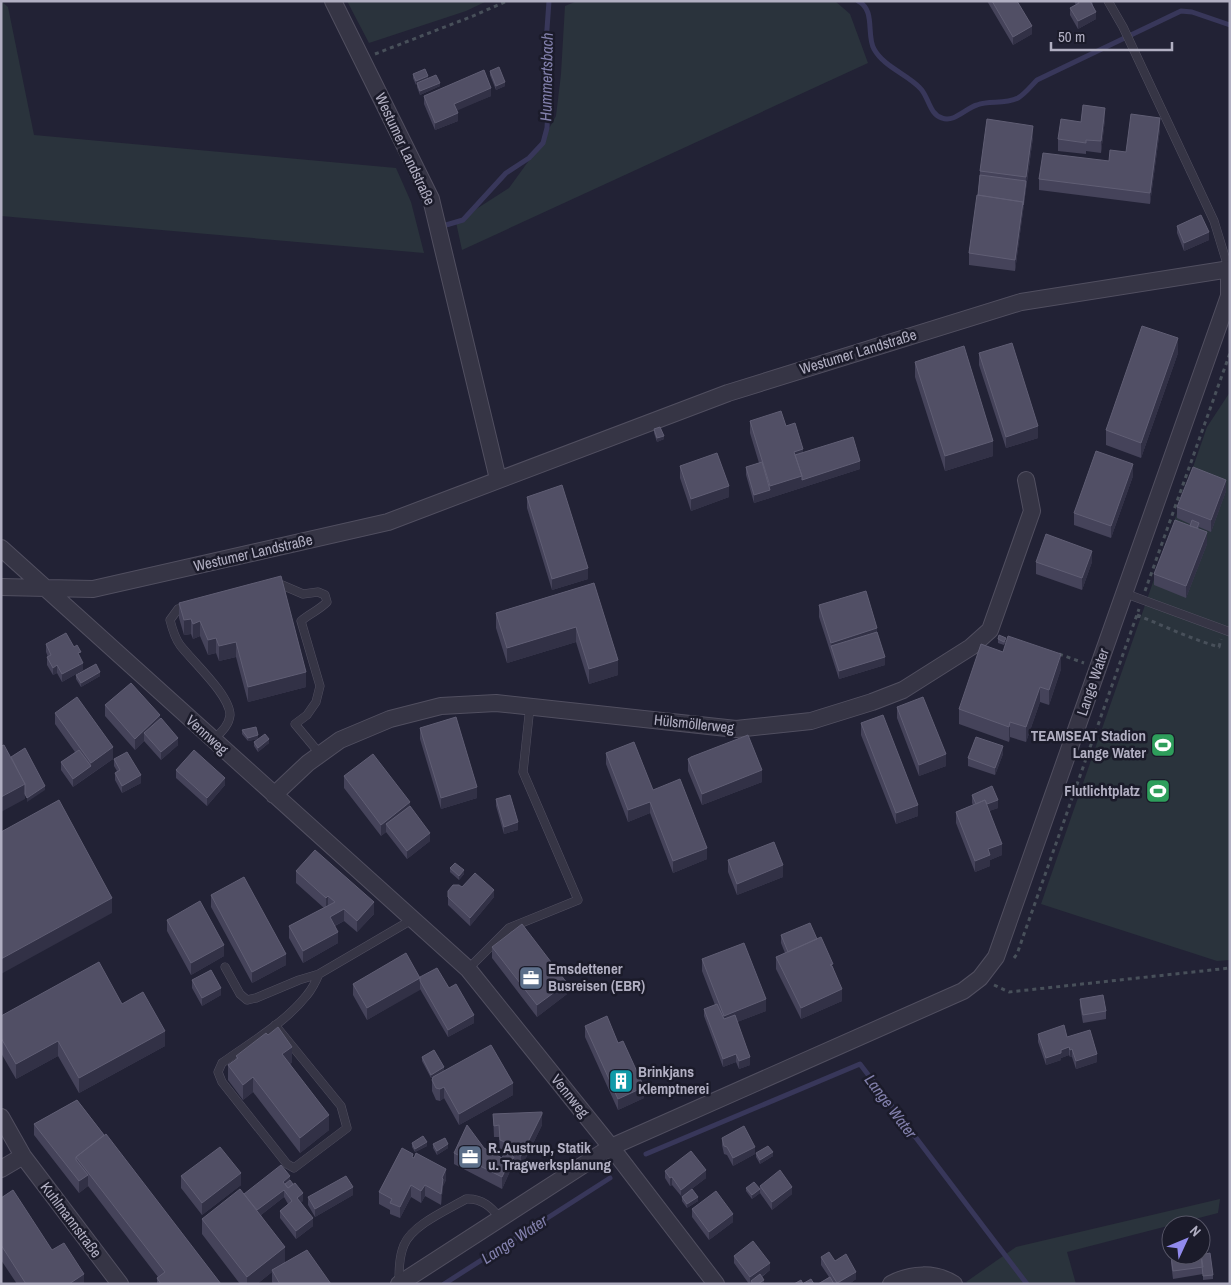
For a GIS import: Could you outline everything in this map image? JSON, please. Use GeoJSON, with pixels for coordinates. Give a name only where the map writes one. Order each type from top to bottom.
{"type":"FeatureCollection","features":[{"type":"Feature","properties":{"kind":"street","name":"Westumer Landstraße"},"geometry":{"type":"LineString","coordinates":[[333,1],[431,198],[498,479]]}},
{"type":"Feature","properties":{"kind":"street","name":"Westumer Landstraße"},"geometry":{"type":"LineString","coordinates":[[1,587],[93,589],[388,522],[728,393],[1021,302],[1230,270]]}},
{"type":"Feature","properties":{"kind":"street","name":"Lange Water"},"geometry":{"type":"LineString","coordinates":[[399,1284],[611,1147],[963,990],[980,978],[996,957],[1229,296],[1230,270]]}},
{"type":"Feature","properties":{"kind":"street","name":"Hülsmöllerweg"},"geometry":{"type":"LineString","coordinates":[[274,796],[308,763],[340,740],[390,719],[441,706],[496,702],[736,729],[811,720],[872,702],[903,690],[970,647],[990,630],[1032,510],[1026,480]]}},
{"type":"Feature","properties":{"kind":"street","name":"Vennweg"},"geometry":{"type":"LineString","coordinates":[[1,548],[468,969],[611,1147],[716,1284]]}},
{"type":"Feature","properties":{"kind":"street","name":"Kuhlmannstraße"},"geometry":{"type":"LineString","coordinates":[[1,1117],[22,1156],[120,1284]]}},
{"type":"Feature","properties":{"kind":"street"},"geometry":{"type":"LineString","coordinates":[[1,1169],[22,1156]]}},
{"type":"Feature","properties":{"kind":"street"},"geometry":{"type":"LineString","coordinates":[[892,1284],[900,1279],[923,1275],[944,1278],[954,1284]]}},
{"type":"Feature","properties":{"kind":"lane"},"geometry":{"type":"LineString","coordinates":[[1108,1],[1129,40],[1214,221],[1230,270]]}},
{"type":"Feature","properties":{"kind":"lane"},"geometry":{"type":"LineString","coordinates":[[265,589],[282,585],[303,594],[318,592],[325,595],[328,602],[319,610],[301,620],[320,686],[316,702],[307,715],[295,724],[320,754]]}},
{"type":"Feature","properties":{"kind":"lane"},"geometry":{"type":"LineString","coordinates":[[1124,593],[1227,631]]}},
{"type":"Feature","properties":{"kind":"lane"},"geometry":{"type":"LineString","coordinates":[[196,606],[178,609],[170,620],[179,644],[211,680],[227,703],[230,715],[226,726],[212,740]]}},
{"type":"Feature","properties":{"kind":"lane"},"geometry":{"type":"LineString","coordinates":[[468,969],[509,928],[578,900],[524,772],[530,706]]}},
{"type":"Feature","properties":{"kind":"lane"},"geometry":{"type":"LineString","coordinates":[[225,967],[240,994],[247,1000],[256,998],[299,980],[319,974],[413,920]]}},
{"type":"Feature","properties":{"kind":"lane"},"geometry":{"type":"LineString","coordinates":[[275,1025],[340,1106],[347,1128],[294,1168],[288,1164],[222,1082],[218,1072],[222,1063],[275,1025],[308,994],[319,974]]}},
{"type":"Feature","properties":{"kind":"lane"},"geometry":{"type":"LineString","coordinates":[[399,1284],[399,1268],[405,1243],[413,1232],[427,1222],[466,1199],[479,1200],[490,1207],[500,1218]]}},
{"type":"Feature","properties":{"kind":"path"},"geometry":{"type":"LineString","coordinates":[[363,59],[507,1]]}},
{"type":"Feature","properties":{"kind":"path"},"geometry":{"type":"LineString","coordinates":[[1010,962],[1016,954],[1230,353]]}},
{"type":"Feature","properties":{"kind":"path"},"geometry":{"type":"LineString","coordinates":[[1137,615],[1177,630],[1196,641],[1219,647],[1227,631]]}},
{"type":"Feature","properties":{"kind":"path"},"geometry":{"type":"LineString","coordinates":[[1054,652],[1098,668]]}},
{"type":"Feature","properties":{"kind":"path"},"geometry":{"type":"LineString","coordinates":[[980,978],[1009,992],[1230,968]]}},
{"type":"Feature","properties":{"kind":"shaded area"},"geometry":{"type":"Polygon","coordinates":[[[1,1],[8,7],[34,135],[396,168],[411,202],[424,253],[1,216],[1,1]]]}},
{"type":"Feature","properties":{"kind":"shaded area"},"geometry":{"type":"Polygon","coordinates":[[[347,1],[487,1],[466,11],[369,43],[347,1]]]}},
{"type":"Feature","properties":{"kind":"shaded area"},"geometry":{"type":"Polygon","coordinates":[[[577,1],[835,1],[850,14],[868,63],[462,250],[456,222],[509,188],[538,148],[556,116],[561,74],[565,6],[577,1]]]}},
{"type":"Feature","properties":{"kind":"shaded area","name":"TEAMSEAT Stadion Lange Water"},"geometry":{"type":"Polygon","coordinates":[[[1230,392],[1230,960],[1217,961],[1041,904],[1207,427],[1230,392]]]}},
{"type":"Feature","properties":{"kind":"shaded area"},"geometry":{"type":"Polygon","coordinates":[[[1220,1199],[1218,1213],[1210,1215],[1161,1215],[1161,1228],[1067,1252],[1076,1284],[969,1284],[966,1282],[1016,1247],[1220,1199]]]}},
{"type":"Feature","properties":{"kind":"building"},"geometry":{"type":"Polygon","coordinates":[[[992,1],[1017,1],[1032,26],[1013,37],[992,1]]]}},
{"type":"Feature","properties":{"kind":"building"},"geometry":{"type":"Polygon","coordinates":[[[1078,1],[1090,1],[1096,12],[1078,21],[1070,8],[1079,3],[1078,1]]]}},
{"type":"Feature","properties":{"kind":"building"},"geometry":{"type":"Polygon","coordinates":[[[499,67],[505,82],[496,86],[490,71],[499,67]]]}},
{"type":"Feature","properties":{"kind":"building"},"geometry":{"type":"Polygon","coordinates":[[[425,69],[428,76],[416,81],[413,74],[425,69]]]}},
{"type":"Feature","properties":{"kind":"building"},"geometry":{"type":"Polygon","coordinates":[[[484,70],[491,88],[454,104],[458,113],[435,123],[424,96],[484,70]]]}},
{"type":"Feature","properties":{"kind":"building"},"geometry":{"type":"Polygon","coordinates":[[[436,75],[440,83],[420,91],[417,83],[436,75]]]}},
{"type":"Feature","properties":{"kind":"building"},"geometry":{"type":"Polygon","coordinates":[[[1083,105],[1105,108],[1101,141],[1086,140],[1086,143],[1058,139],[1061,119],[1081,122],[1083,105]]]}},
{"type":"Feature","properties":{"kind":"building"},"geometry":{"type":"Polygon","coordinates":[[[1131,114],[1160,118],[1150,193],[1039,179],[1043,153],[1109,161],[1110,150],[1126,152],[1131,114]]]}},
{"type":"Feature","properties":{"kind":"building"},"geometry":{"type":"Polygon","coordinates":[[[987,119],[1033,126],[1026,177],[980,171],[987,119]]]}},
{"type":"Feature","properties":{"kind":"building"},"geometry":{"type":"Polygon","coordinates":[[[980,175],[1026,181],[1023,205],[1023,202],[978,195],[980,175]]]}},
{"type":"Feature","properties":{"kind":"building"},"geometry":{"type":"Polygon","coordinates":[[[977,195],[1023,202],[1015,260],[969,253],[977,195]]]}},
{"type":"Feature","properties":{"kind":"building"},"geometry":{"type":"Polygon","coordinates":[[[1201,215],[1209,232],[1184,243],[1177,226],[1201,215]]]}},
{"type":"Feature","properties":{"kind":"building"},"geometry":{"type":"Polygon","coordinates":[[[1142,326],[1178,338],[1141,443],[1106,430],[1142,326]]]}},
{"type":"Feature","properties":{"kind":"building"},"geometry":{"type":"Polygon","coordinates":[[[1012,343],[1038,426],[1006,437],[979,353],[1012,343]]]}},
{"type":"Feature","properties":{"kind":"building"},"geometry":{"type":"Polygon","coordinates":[[[964,346],[993,441],[945,456],[915,362],[964,346]]]}},
{"type":"Feature","properties":{"kind":"building"},"geometry":{"type":"Polygon","coordinates":[[[781,411],[786,426],[795,423],[803,449],[794,452],[802,476],[770,486],[750,421],[781,411]]]}},
{"type":"Feature","properties":{"kind":"building"},"geometry":{"type":"Polygon","coordinates":[[[660,427],[664,436],[657,438],[654,429],[660,427]]]}},
{"type":"Feature","properties":{"kind":"building"},"geometry":{"type":"Polygon","coordinates":[[[853,437],[860,461],[802,480],[795,455],[853,437]]]}},
{"type":"Feature","properties":{"kind":"building"},"geometry":{"type":"Polygon","coordinates":[[[1096,451],[1133,464],[1111,526],[1074,513],[1096,451]]]}},
{"type":"Feature","properties":{"kind":"building"},"geometry":{"type":"Polygon","coordinates":[[[717,453],[729,486],[691,499],[680,466],[717,453]]]}},
{"type":"Feature","properties":{"kind":"building"},"geometry":{"type":"Polygon","coordinates":[[[762,462],[770,490],[754,495],[746,467],[762,462]]]}},
{"type":"Feature","properties":{"kind":"building"},"geometry":{"type":"Polygon","coordinates":[[[1193,467],[1226,480],[1211,520],[1177,507],[1193,467]]]}},
{"type":"Feature","properties":{"kind":"building"},"geometry":{"type":"Polygon","coordinates":[[[562,485],[588,568],[552,579],[527,497],[562,485]]]}},
{"type":"Feature","properties":{"kind":"building"},"geometry":{"type":"Polygon","coordinates":[[[1175,520],[1207,532],[1186,586],[1154,574],[1175,520]]]}},
{"type":"Feature","properties":{"kind":"building"},"geometry":{"type":"Polygon","coordinates":[[[1192,520],[1199,523],[1197,528],[1190,526],[1192,520]]]}},
{"type":"Feature","properties":{"kind":"building"},"geometry":{"type":"Polygon","coordinates":[[[1046,534],[1092,551],[1082,578],[1036,562],[1046,534]]]}},
{"type":"Feature","properties":{"kind":"building"},"geometry":{"type":"Polygon","coordinates":[[[281,576],[306,672],[248,687],[236,642],[219,646],[216,638],[208,640],[200,621],[193,624],[191,619],[184,620],[179,603],[281,576]]]}},
{"type":"Feature","properties":{"kind":"building"},"geometry":{"type":"Polygon","coordinates":[[[594,583],[618,660],[589,669],[576,627],[507,648],[496,613],[594,583]]]}},
{"type":"Feature","properties":{"kind":"building"},"geometry":{"type":"Polygon","coordinates":[[[866,591],[877,628],[831,643],[819,605],[866,591]]]}},
{"type":"Feature","properties":{"kind":"building"},"geometry":{"type":"Polygon","coordinates":[[[877,632],[885,657],[839,671],[831,646],[877,632]]]}},
{"type":"Feature","properties":{"kind":"building"},"geometry":{"type":"Polygon","coordinates":[[[66,633],[74,647],[77,645],[81,652],[78,653],[83,663],[62,674],[57,665],[53,668],[47,657],[51,655],[46,644],[66,633]]]}},
{"type":"Feature","properties":{"kind":"building"},"geometry":{"type":"Polygon","coordinates":[[[999,635],[1006,638],[1004,642],[998,639],[999,635]]]}},
{"type":"Feature","properties":{"kind":"building"},"geometry":{"type":"Polygon","coordinates":[[[1008,636],[1061,654],[1049,690],[1040,687],[1026,727],[1010,722],[1009,727],[959,709],[981,644],[1003,652],[1008,636]]]}},
{"type":"Feature","properties":{"kind":"building"},"geometry":{"type":"Polygon","coordinates":[[[96,664],[100,672],[81,683],[76,675],[96,664]]]}},
{"type":"Feature","properties":{"kind":"building"},"geometry":{"type":"Polygon","coordinates":[[[131,683],[160,715],[135,739],[105,705],[131,683]]]}},
{"type":"Feature","properties":{"kind":"building"},"geometry":{"type":"Polygon","coordinates":[[[77,697],[113,747],[91,763],[55,713],[77,697]]]}},
{"type":"Feature","properties":{"kind":"building"},"geometry":{"type":"Polygon","coordinates":[[[923,697],[946,754],[919,765],[897,707],[923,697]]]}},
{"type":"Feature","properties":{"kind":"building"},"geometry":{"type":"Polygon","coordinates":[[[883,715],[918,805],[896,813],[861,723],[883,715]]]}},
{"type":"Feature","properties":{"kind":"building"},"geometry":{"type":"Polygon","coordinates":[[[456,717],[477,787],[441,798],[420,728],[456,717]]]}},
{"type":"Feature","properties":{"kind":"building"},"geometry":{"type":"Polygon","coordinates":[[[161,718],[178,738],[161,752],[144,733],[161,718]]]}},
{"type":"Feature","properties":{"kind":"building"},"geometry":{"type":"Polygon","coordinates":[[[256,727],[258,735],[248,738],[242,730],[256,727]]]}},
{"type":"Feature","properties":{"kind":"building"},"geometry":{"type":"Polygon","coordinates":[[[265,734],[269,739],[258,748],[254,742],[265,734]]]}},
{"type":"Feature","properties":{"kind":"building"},"geometry":{"type":"Polygon","coordinates":[[[748,735],[762,770],[702,794],[688,759],[748,735]]]}},
{"type":"Feature","properties":{"kind":"building"},"geometry":{"type":"Polygon","coordinates":[[[976,737],[1003,746],[995,768],[968,758],[976,737]]]}},
{"type":"Feature","properties":{"kind":"building"},"geometry":{"type":"Polygon","coordinates":[[[634,742],[653,790],[680,779],[707,848],[673,861],[650,802],[628,810],[606,753],[634,742]]]}},
{"type":"Feature","properties":{"kind":"building"},"geometry":{"type":"Polygon","coordinates":[[[4,745],[25,784],[1,797],[1,746],[4,745]]]}},
{"type":"Feature","properties":{"kind":"building"},"geometry":{"type":"Polygon","coordinates":[[[25,748],[45,786],[27,798],[25,784],[11,757],[25,748]]]}},
{"type":"Feature","properties":{"kind":"building"},"geometry":{"type":"Polygon","coordinates":[[[79,750],[91,766],[73,779],[61,762],[79,750]]]}},
{"type":"Feature","properties":{"kind":"building"},"geometry":{"type":"Polygon","coordinates":[[[194,750],[225,778],[207,798],[176,770],[194,750]]]}},
{"type":"Feature","properties":{"kind":"building"},"geometry":{"type":"Polygon","coordinates":[[[127,752],[141,775],[122,786],[115,773],[120,770],[114,759],[127,752]]]}},
{"type":"Feature","properties":{"kind":"building"},"geometry":{"type":"Polygon","coordinates":[[[373,754],[410,802],[381,825],[344,776],[373,754]]]}},
{"type":"Feature","properties":{"kind":"building"},"geometry":{"type":"Polygon","coordinates":[[[992,786],[998,800],[987,804],[985,800],[976,804],[972,795],[992,786]]]}},
{"type":"Feature","properties":{"kind":"building"},"geometry":{"type":"Polygon","coordinates":[[[510,795],[518,822],[504,827],[496,799],[510,795]]]}},
{"type":"Feature","properties":{"kind":"building"},"geometry":{"type":"Polygon","coordinates":[[[59,800],[112,898],[1,959],[1,832],[59,800]]]}},
{"type":"Feature","properties":{"kind":"building"},"geometry":{"type":"Polygon","coordinates":[[[985,800],[1002,844],[988,849],[990,855],[975,861],[956,812],[985,800]]]}},
{"type":"Feature","properties":{"kind":"building"},"geometry":{"type":"Polygon","coordinates":[[[410,806],[430,833],[407,851],[386,824],[410,806]]]}},
{"type":"Feature","properties":{"kind":"building"},"geometry":{"type":"Polygon","coordinates":[[[774,842],[783,865],[737,884],[728,860],[774,842]]]}},
{"type":"Feature","properties":{"kind":"building"},"geometry":{"type":"Polygon","coordinates":[[[315,850],[374,902],[357,921],[344,909],[330,917],[338,932],[303,951],[289,926],[335,902],[328,896],[326,898],[296,871],[315,850]]]}},
{"type":"Feature","properties":{"kind":"building"},"geometry":{"type":"Polygon","coordinates":[[[455,863],[464,870],[459,876],[450,868],[455,863]]]}},
{"type":"Feature","properties":{"kind":"building"},"geometry":{"type":"Polygon","coordinates":[[[475,873],[494,890],[470,918],[448,897],[448,891],[453,885],[462,887],[475,873]]]}},
{"type":"Feature","properties":{"kind":"building"},"geometry":{"type":"Polygon","coordinates":[[[244,877],[286,954],[252,972],[211,895],[244,877]]]}},
{"type":"Feature","properties":{"kind":"building"},"geometry":{"type":"Polygon","coordinates":[[[200,901],[224,945],[191,963],[167,920],[200,901]]]}},
{"type":"Feature","properties":{"kind":"building"},"geometry":{"type":"Polygon","coordinates":[[[810,923],[817,939],[788,952],[781,935],[810,923]]]}},
{"type":"Feature","properties":{"kind":"building"},"geometry":{"type":"Polygon","coordinates":[[[522,924],[567,983],[537,1005],[492,947],[522,924]]]}},
{"type":"Feature","properties":{"kind":"building"},"geometry":{"type":"Polygon","coordinates":[[[821,937],[833,964],[830,965],[842,989],[801,1008],[776,957],[821,937]]]}},
{"type":"Feature","properties":{"kind":"building"},"geometry":{"type":"Polygon","coordinates":[[[744,943],[766,999],[724,1016],[702,959],[744,943]]]}},
{"type":"Feature","properties":{"kind":"building"},"geometry":{"type":"Polygon","coordinates":[[[406,953],[420,978],[367,1008],[353,984],[406,953]]]}},
{"type":"Feature","properties":{"kind":"building"},"geometry":{"type":"Polygon","coordinates":[[[99,962],[122,1004],[143,992],[165,1031],[79,1078],[58,1041],[16,1064],[1,1038],[1,1016],[99,962]]]}},
{"type":"Feature","properties":{"kind":"building"},"geometry":{"type":"Polygon","coordinates":[[[437,968],[449,988],[456,984],[474,1015],[448,1030],[420,981],[420,977],[437,968]]]}},
{"type":"Feature","properties":{"kind":"building"},"geometry":{"type":"Polygon","coordinates":[[[211,970],[221,988],[202,998],[192,980],[211,970]]]}},
{"type":"Feature","properties":{"kind":"building"},"geometry":{"type":"Polygon","coordinates":[[[1103,995],[1106,1011],[1083,1015],[1080,999],[1103,995]]]}},
{"type":"Feature","properties":{"kind":"building"},"geometry":{"type":"Polygon","coordinates":[[[717,1004],[724,1019],[735,1015],[750,1057],[739,1061],[736,1054],[723,1059],[704,1009],[717,1004]]]}},
{"type":"Feature","properties":{"kind":"building","name":"Brinkjans Klemptnerei"},"geometry":{"type":"Polygon","coordinates":[[[607,1016],[618,1043],[623,1041],[644,1087],[618,1099],[585,1026],[607,1016]]]}},
{"type":"Feature","properties":{"kind":"building"},"geometry":{"type":"Polygon","coordinates":[[[1064,1025],[1067,1037],[1090,1030],[1097,1054],[1076,1061],[1072,1049],[1070,1050],[1069,1047],[1061,1050],[1061,1053],[1046,1058],[1038,1034],[1064,1025]]]}},
{"type":"Feature","properties":{"kind":"building"},"geometry":{"type":"Polygon","coordinates":[[[278,1027],[292,1047],[282,1054],[329,1115],[300,1138],[253,1077],[243,1085],[228,1065],[238,1058],[236,1056],[266,1033],[268,1035],[278,1027]]]}},
{"type":"Feature","properties":{"kind":"building"},"geometry":{"type":"Polygon","coordinates":[[[491,1045],[513,1083],[459,1114],[444,1087],[436,1088],[432,1080],[433,1077],[491,1045]]]}},
{"type":"Feature","properties":{"kind":"building"},"geometry":{"type":"Polygon","coordinates":[[[434,1050],[444,1067],[431,1075],[422,1057],[434,1050]]]}},
{"type":"Feature","properties":{"kind":"building"},"geometry":{"type":"Polygon","coordinates":[[[77,1100],[104,1135],[76,1157],[76,1160],[88,1175],[79,1181],[34,1124],[77,1100]]]}},
{"type":"Feature","properties":{"kind":"building"},"geometry":{"type":"Polygon","coordinates":[[[542,1112],[521,1156],[514,1153],[513,1159],[511,1158],[502,1177],[454,1153],[467,1125],[484,1148],[502,1158],[509,1144],[500,1140],[499,1125],[494,1126],[493,1114],[542,1112]]]}},
{"type":"Feature","properties":{"kind":"building"},"geometry":{"type":"Polygon","coordinates":[[[744,1126],[755,1147],[733,1158],[727,1147],[724,1146],[722,1138],[744,1126]]]}},
{"type":"Feature","properties":{"kind":"building"},"geometry":{"type":"Polygon","coordinates":[[[106,1134],[221,1284],[161,1284],[157,1278],[165,1272],[76,1157],[106,1134]]]}},
{"type":"Feature","properties":{"kind":"building"},"geometry":{"type":"Polygon","coordinates":[[[423,1136],[427,1142],[415,1149],[412,1143],[423,1136]]]}},
{"type":"Feature","properties":{"kind":"building"},"geometry":{"type":"Polygon","coordinates":[[[445,1138],[448,1144],[437,1151],[433,1144],[445,1138]]]}},
{"type":"Feature","properties":{"kind":"building"},"geometry":{"type":"Polygon","coordinates":[[[768,1146],[773,1152],[760,1160],[756,1153],[768,1146]]]}},
{"type":"Feature","properties":{"kind":"building"},"geometry":{"type":"Polygon","coordinates":[[[220,1147],[241,1173],[202,1203],[181,1176],[220,1147]]]}},
{"type":"Feature","properties":{"kind":"building"},"geometry":{"type":"Polygon","coordinates":[[[402,1148],[413,1154],[412,1157],[414,1158],[416,1153],[446,1169],[442,1178],[441,1194],[425,1185],[421,1191],[411,1185],[400,1207],[390,1203],[392,1199],[379,1192],[402,1148]]]}},
{"type":"Feature","properties":{"kind":"building"},"geometry":{"type":"Polygon","coordinates":[[[691,1151],[706,1170],[681,1190],[665,1171],[691,1151]]]}},
{"type":"Feature","properties":{"kind":"building"},"geometry":{"type":"Polygon","coordinates":[[[281,1165],[290,1176],[283,1182],[288,1188],[295,1183],[303,1193],[297,1198],[313,1218],[296,1231],[280,1211],[292,1201],[284,1190],[257,1210],[244,1194],[281,1165]]]}},
{"type":"Feature","properties":{"kind":"building"},"geometry":{"type":"Polygon","coordinates":[[[780,1170],[792,1187],[772,1202],[760,1186],[780,1170]]]}},
{"type":"Feature","properties":{"kind":"building"},"geometry":{"type":"Polygon","coordinates":[[[346,1176],[353,1187],[315,1209],[308,1197],[346,1176]]]}},
{"type":"Feature","properties":{"kind":"building"},"geometry":{"type":"Polygon","coordinates":[[[290,1180],[293,1184],[288,1188],[285,1184],[290,1180]]]}},
{"type":"Feature","properties":{"kind":"building"},"geometry":{"type":"Polygon","coordinates":[[[754,1182],[760,1189],[752,1195],[746,1188],[754,1182]]]}},
{"type":"Feature","properties":{"kind":"building"},"geometry":{"type":"Polygon","coordinates":[[[240,1189],[285,1247],[247,1277],[202,1219],[240,1189]]]}},
{"type":"Feature","properties":{"kind":"building"},"geometry":{"type":"Polygon","coordinates":[[[692,1189],[698,1197],[687,1204],[682,1197],[692,1189]]]}},
{"type":"Feature","properties":{"kind":"building"},"geometry":{"type":"Polygon","coordinates":[[[13,1190],[52,1250],[64,1243],[84,1274],[69,1284],[26,1284],[1,1245],[1,1198],[13,1190]]]}},
{"type":"Feature","properties":{"kind":"building"},"geometry":{"type":"Polygon","coordinates":[[[716,1191],[733,1214],[709,1232],[692,1209],[716,1191]]]}},
{"type":"Feature","properties":{"kind":"building"},"geometry":{"type":"Polygon","coordinates":[[[753,1241],[770,1263],[750,1277],[734,1256],[753,1241]]]}},
{"type":"Feature","properties":{"kind":"building"},"geometry":{"type":"Polygon","coordinates":[[[307,1250],[331,1284],[280,1284],[272,1270],[307,1250]]]}},
{"type":"Feature","properties":{"kind":"building"},"geometry":{"type":"Polygon","coordinates":[[[829,1252],[835,1261],[846,1254],[856,1272],[837,1283],[821,1257],[829,1252]]]}},
{"type":"Feature","properties":{"kind":"building"},"geometry":{"type":"Polygon","coordinates":[[[1211,1260],[1213,1275],[1203,1276],[1202,1265],[1211,1265],[1211,1260]]]}},
{"type":"Feature","properties":{"kind":"building"},"geometry":{"type":"Polygon","coordinates":[[[1172,1265],[1203,1265],[1203,1267],[1173,1271],[1172,1265]]]}},
{"type":"Feature","properties":{"kind":"building"},"geometry":{"type":"Polygon","coordinates":[[[760,1274],[764,1280],[758,1284],[753,1284],[751,1281],[760,1274]]]}},
{"type":"Feature","properties":{"kind":"building"},"geometry":{"type":"Polygon","coordinates":[[[830,1277],[834,1284],[818,1284],[830,1277]]]}},
{"type":"Feature","properties":{"kind":"building"},"geometry":{"type":"Polygon","coordinates":[[[811,1279],[814,1284],[804,1283],[811,1279]]]}},
{"type":"Feature","properties":{"kind":"building"},"geometry":{"type":"Polygon","coordinates":[[[801,1280],[803,1284],[794,1284],[801,1280]]]}},
{"type":"Feature","properties":{"kind":"waterway","name":"Hummertsbach"},"geometry":{"type":"LineString","coordinates":[[446,225],[463,220],[506,173],[529,158],[543,143],[547,128],[548,108],[546,43],[549,1]]}},
{"type":"Feature","properties":{"kind":"waterway","name":"Hummertsbach"},"geometry":{"type":"LineString","coordinates":[[858,1],[867,10],[872,43],[878,55],[890,66],[915,83],[923,92],[934,113],[946,119],[951,119],[982,104],[1018,98],[1037,80],[1181,11],[1192,12],[1230,25]]}},
{"type":"Feature","properties":{"kind":"waterway","name":"Lange Water"},"geometry":{"type":"LineString","coordinates":[[646,1154],[860,1064],[1027,1284]]}},
{"type":"Feature","properties":{"kind":"waterway","name":"Lange Water"},"geometry":{"type":"LineString","coordinates":[[444,1284],[610,1178]]}},
{"type":"Feature","properties":{"kind":"place","name":"TEAMSEAT Stadion Lange Water"},"geometry":{"type":"Point","coordinates":[1163,745]}},
{"type":"Feature","properties":{"kind":"place","name":"Flutlichtplatz"},"geometry":{"type":"Point","coordinates":[1158,791]}},
{"type":"Feature","properties":{"kind":"place","name":"Emsdettener Busreisen (EBR)"},"geometry":{"type":"Point","coordinates":[531,978]}},
{"type":"Feature","properties":{"kind":"place","name":"Brinkjans Klemptnerei"},"geometry":{"type":"Point","coordinates":[621,1081]}},
{"type":"Feature","properties":{"kind":"place","name":"R. Austrup, Statik u. Tragwerksplanung"},"geometry":{"type":"Point","coordinates":[470,1157]}}]}
